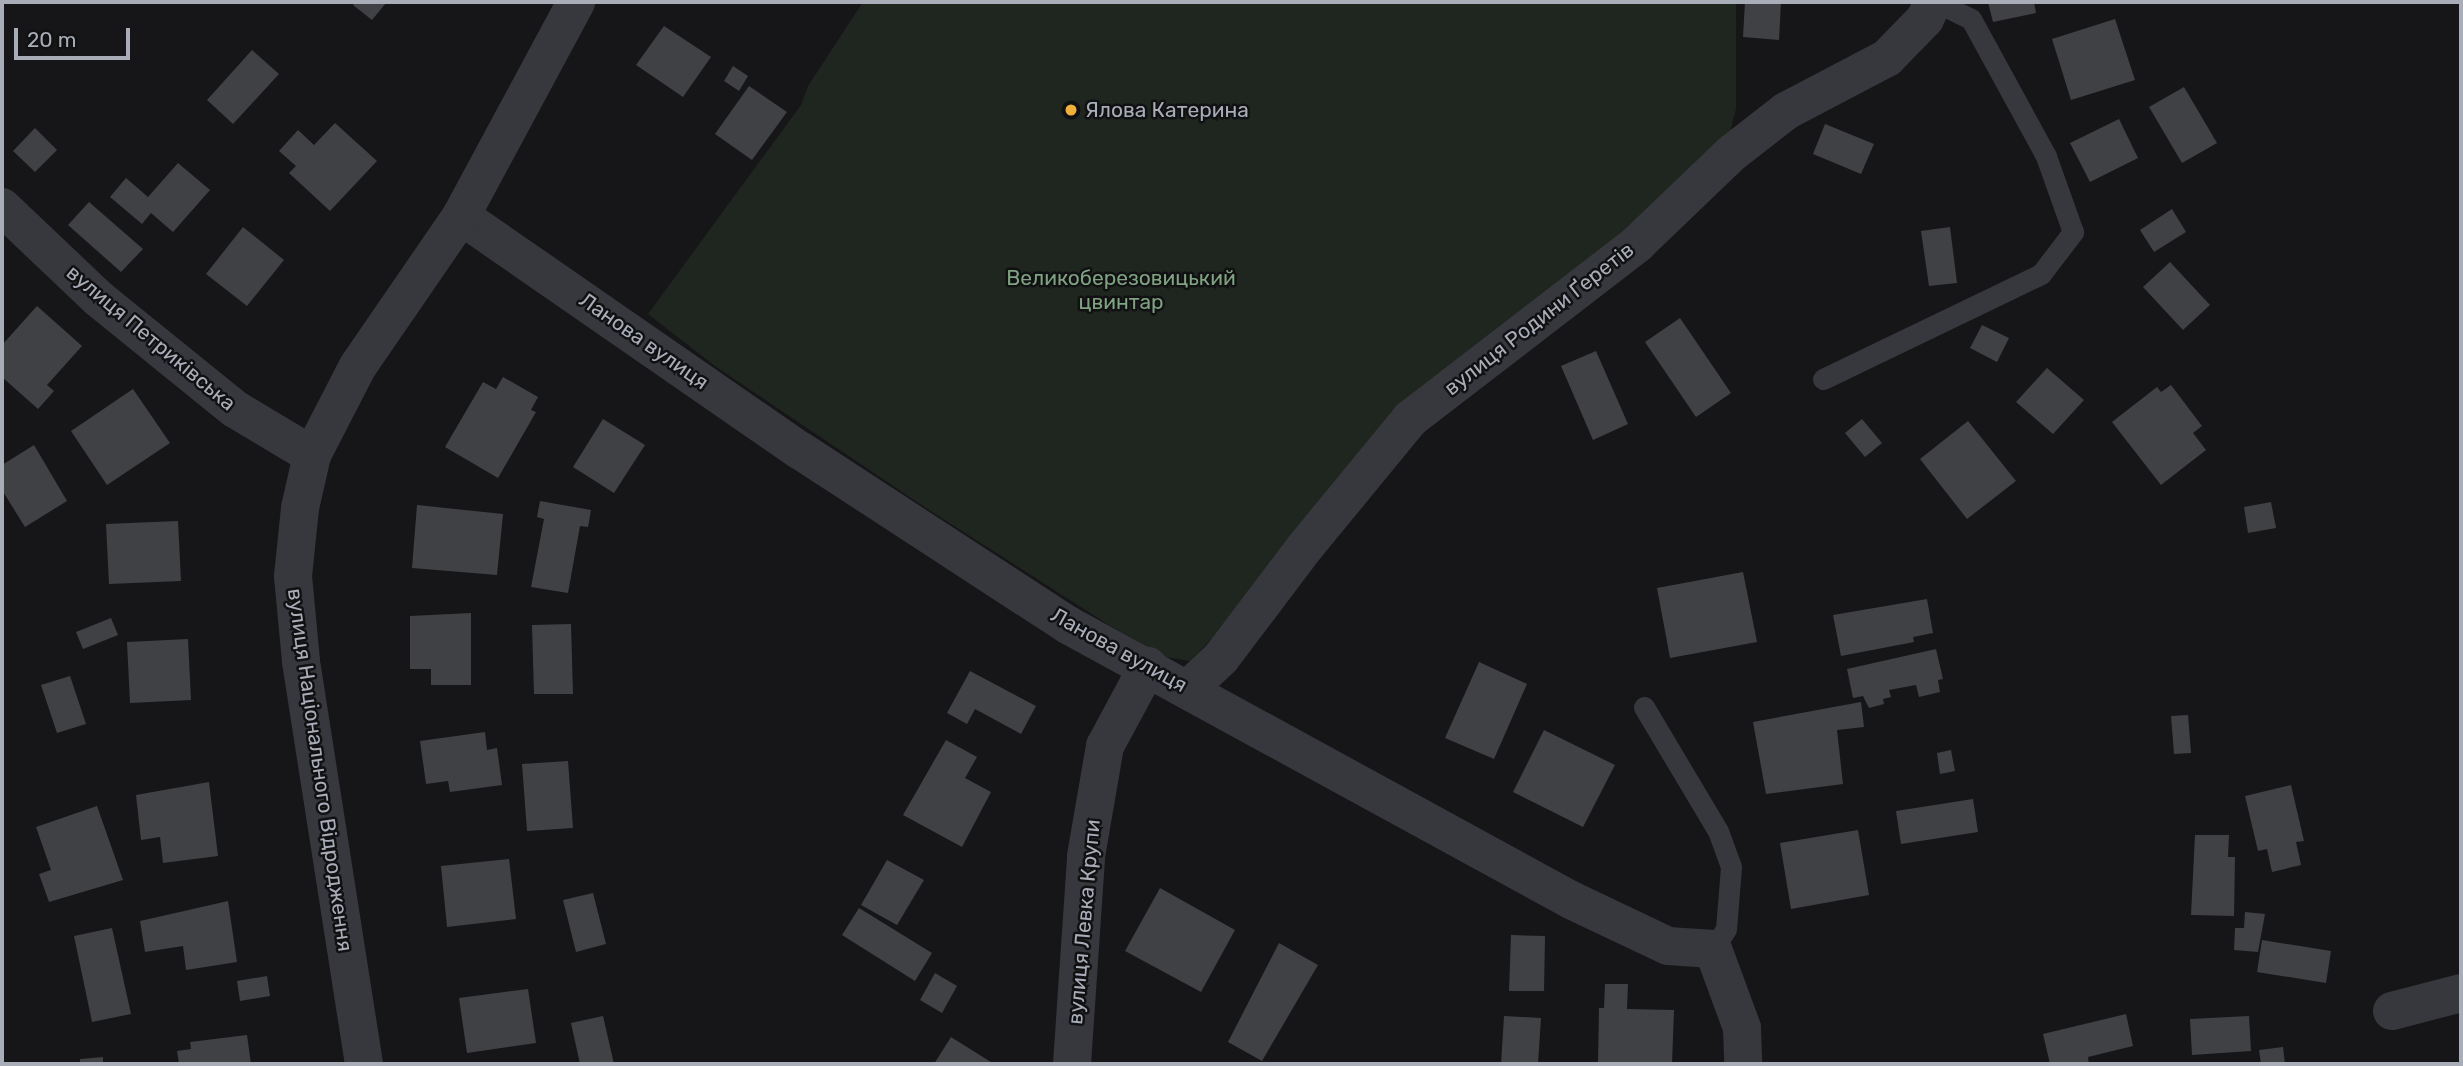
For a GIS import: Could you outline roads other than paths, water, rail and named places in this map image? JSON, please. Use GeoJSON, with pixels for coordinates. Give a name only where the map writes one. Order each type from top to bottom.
{"type":"FeatureCollection","features":[{"type":"Feature","properties":{"kind":"street","name":"вулиця Національного Відродження"},"geometry":{"type":"LineString","coordinates":[[364,1064],[301,661],[293,576],[300,508],[312,455],[358,366],[461,216],[576,2]]}},
{"type":"Feature","properties":{"kind":"street","name":"вулиця Родини Ґеретів"},"geometry":{"type":"LineString","coordinates":[[1189,688],[1222,658],[1305,547],[1410,419],[1637,244],[1732,153],[1786,111],[1887,58],[1925,19],[1934,2]]}},
{"type":"Feature","properties":{"kind":"street","name":"вулиця Петриківська"},"geometry":{"type":"LineString","coordinates":[[2,208],[99,299],[235,409],[312,455]]}},
{"type":"Feature","properties":{"kind":"street","name":"Ланова вулиця"},"geometry":{"type":"LineString","coordinates":[[461,216],[801,451],[1068,625],[1189,688],[1571,900],[1668,946],[1713,949]]}},
{"type":"Feature","properties":{"kind":"street","name":"вулиця Левка Крупи"},"geometry":{"type":"LineString","coordinates":[[1072,1064],[1086,856],[1105,746],[1148,666]]}},
{"type":"Feature","properties":{"kind":"street"},"geometry":{"type":"LineString","coordinates":[[1713,949],[1742,1028],[1743,1064]]}},
{"type":"Feature","properties":{"kind":"street"},"geometry":{"type":"LineString","coordinates":[[2392,1011],[2461,993]]}},
{"type":"Feature","properties":{"kind":"lane"},"geometry":{"type":"LineString","coordinates":[[1823,379],[2041,274],[2073,232],[2046,156],[1971,19],[1934,2]]}},
{"type":"Feature","properties":{"kind":"lane"},"geometry":{"type":"LineString","coordinates":[[1644,707],[1718,831],[1731,867],[1726,929],[1713,949]]}},
{"type":"Feature","properties":{"kind":"place","name":"Ялова Катерина"},"geometry":{"type":"Point","coordinates":[1071,110]}},
{"type":"Feature","properties":{"kind":"park label","name":"Великоберезовицький цвинтар"},"geometry":{"type":"Point","coordinates":[1121,290]}}]}
